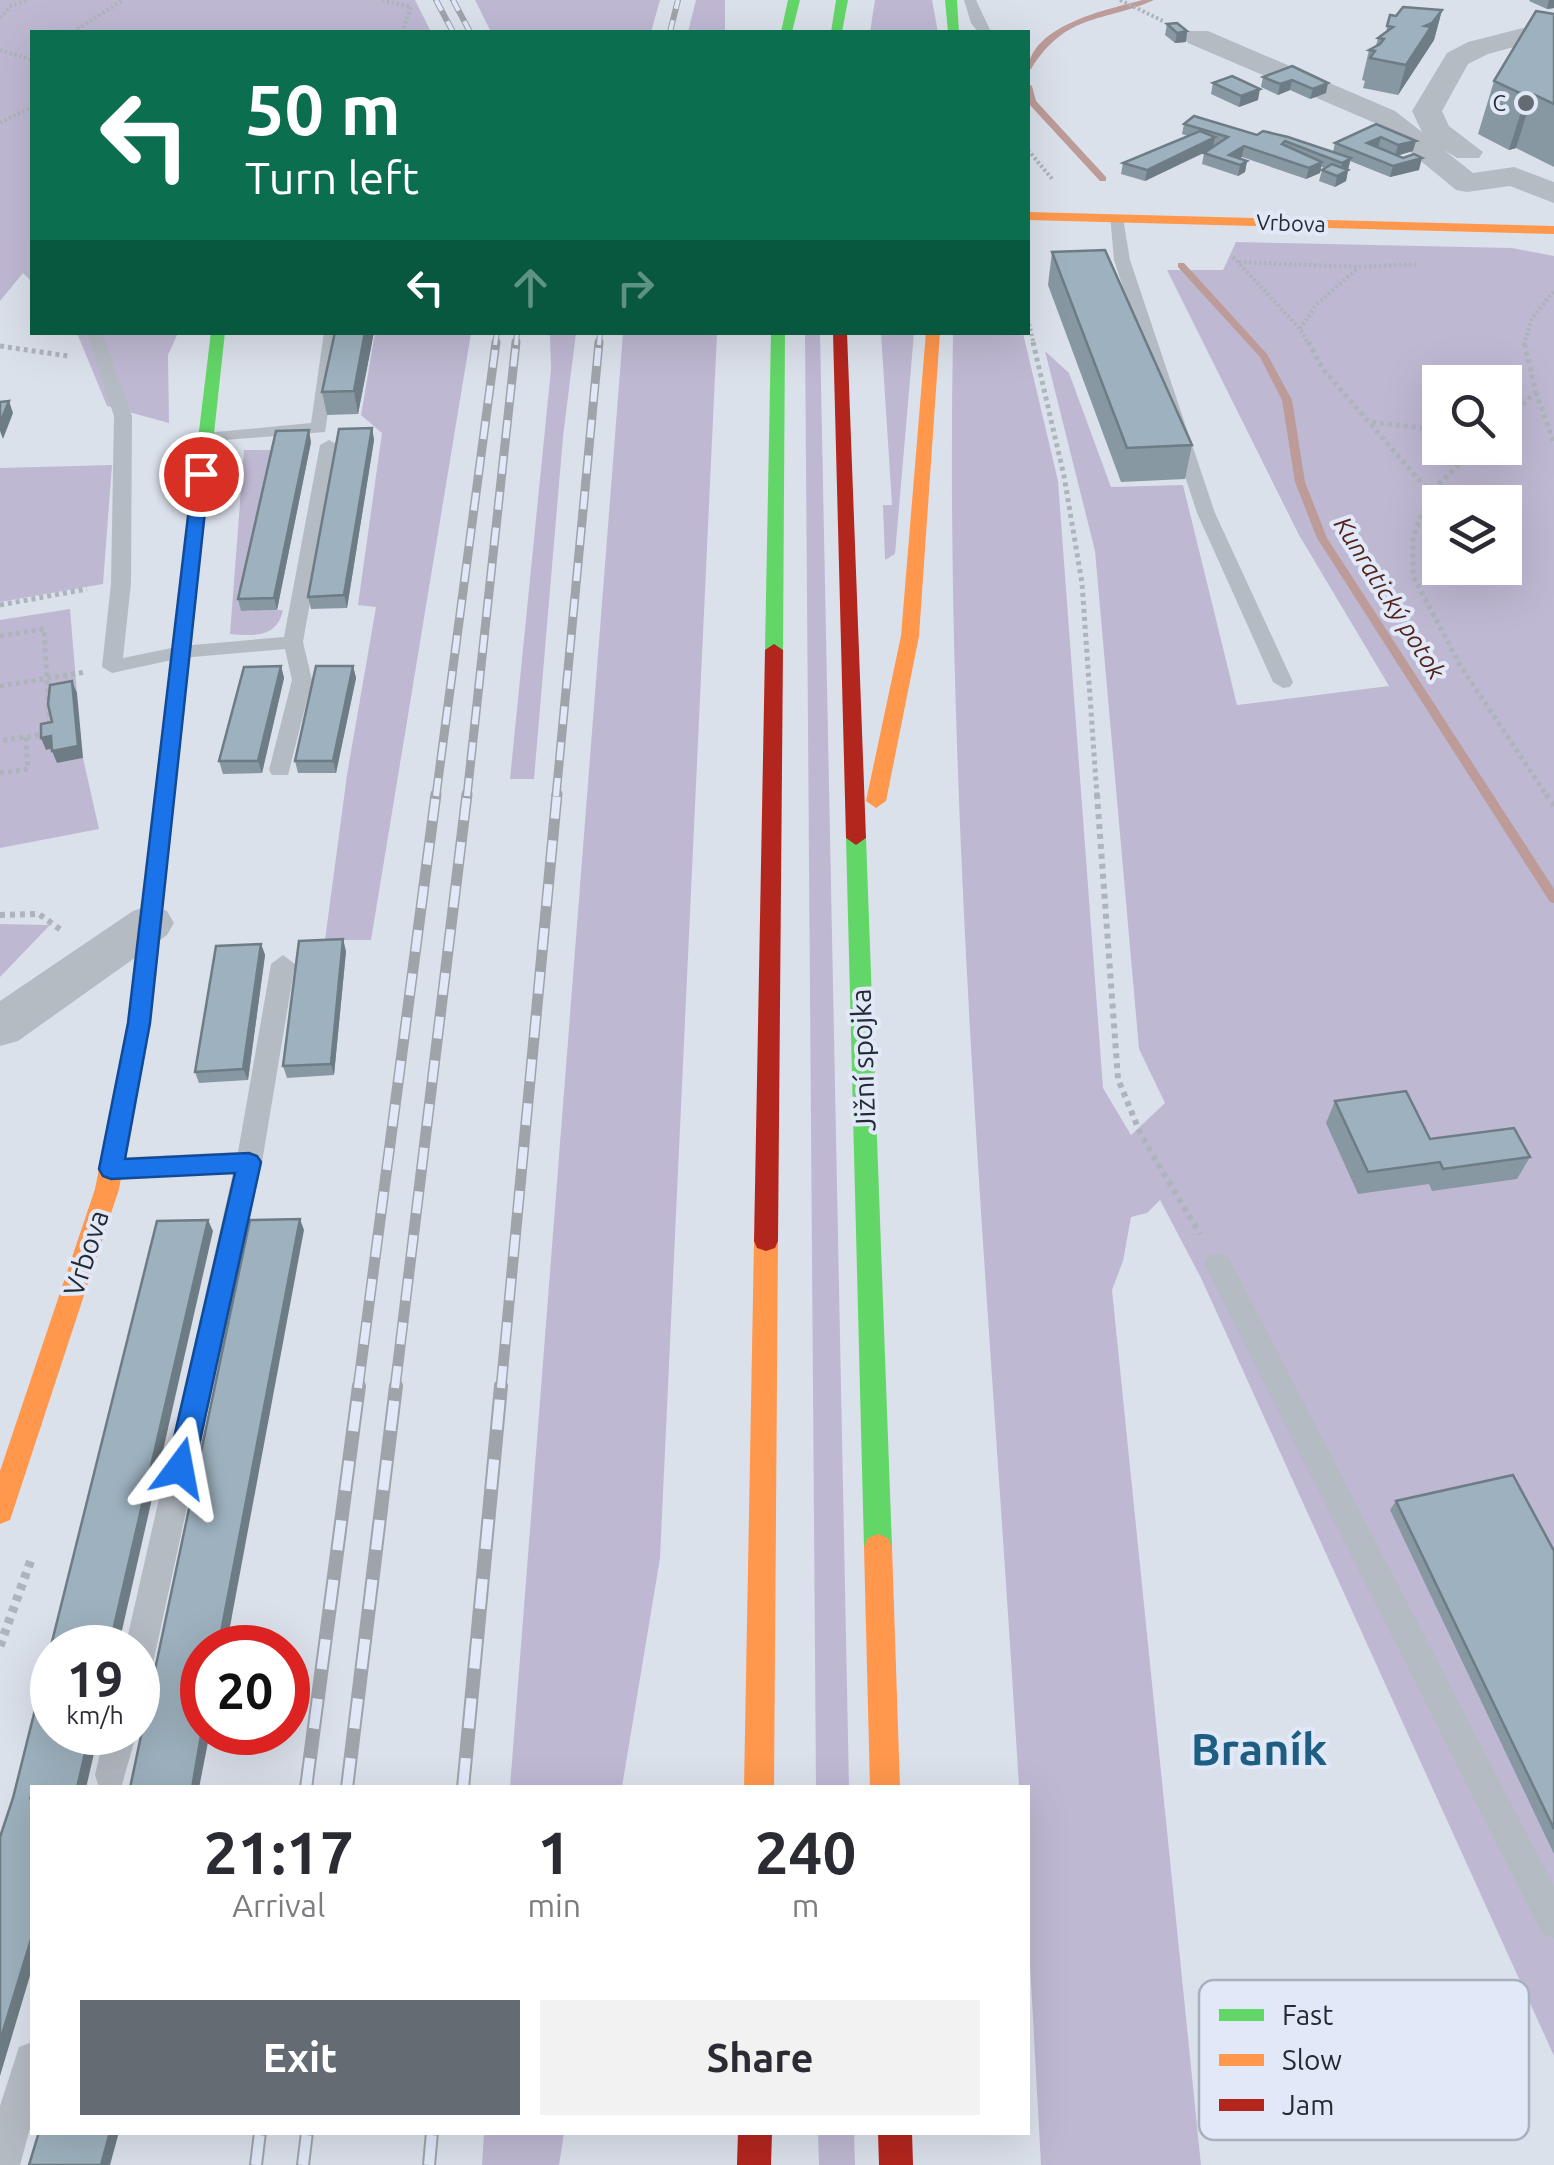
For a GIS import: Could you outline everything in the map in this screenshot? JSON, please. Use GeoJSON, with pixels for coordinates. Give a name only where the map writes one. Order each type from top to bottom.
{"type":"FeatureCollection","features":[{"type":"Feature","properties":{"kind":"main road"},"geometry":{"type":"LineString","coordinates":[[786,30],[794,0]]}},
{"type":"Feature","properties":{"kind":"main road"},"geometry":{"type":"LineString","coordinates":[[836,30],[842,0]]}},
{"type":"Feature","properties":{"kind":"main road"},"geometry":{"type":"LineString","coordinates":[[950,0],[954,30]]}},
{"type":"Feature","properties":{"kind":"main road","name":"Vrbova"},"geometry":{"type":"LineString","coordinates":[[1030,216],[1554,230]]}},
{"type":"Feature","properties":{"kind":"main road","name":"Vrbova"},"geometry":{"type":"LineString","coordinates":[[0,1511],[111,1169],[139,1023],[218,335]]}},
{"type":"Feature","properties":{"kind":"main road"},"geometry":{"type":"LineString","coordinates":[[759,1785],[778,335]]}},
{"type":"Feature","properties":{"kind":"main road","name":"Jižní spojka"},"geometry":{"type":"LineString","coordinates":[[840,335],[885,1785]]}},
{"type":"Feature","properties":{"kind":"main road"},"geometry":{"type":"LineString","coordinates":[[858,892],[910,636],[933,335]]}},
{"type":"Feature","properties":{"kind":"main road"},"geometry":{"type":"LineString","coordinates":[[754,2165],[755,2135]]}},
{"type":"Feature","properties":{"kind":"main road"},"geometry":{"type":"LineString","coordinates":[[895,2135],[896,2165]]}},
{"type":"Feature","properties":{"kind":"street"},"geometry":{"type":"LineString","coordinates":[[1554,28],[1478,48],[1456,59],[1427,111],[1436,131],[1464,150],[1554,194]]}},
{"type":"Feature","properties":{"kind":"street"},"geometry":{"type":"LineString","coordinates":[[1198,36],[1385,117],[1468,183],[1514,176]]}},
{"type":"Feature","properties":{"kind":"street"},"geometry":{"type":"LineString","coordinates":[[0,1027],[150,923]]}},
{"type":"Feature","properties":{"kind":"lane"},"geometry":{"type":"LineString","coordinates":[[970,0],[983,30]]}},
{"type":"Feature","properties":{"kind":"lane"},"geometry":{"type":"LineString","coordinates":[[1114,218],[1122,260],[1206,513],[1283,682]]}},
{"type":"Feature","properties":{"kind":"lane"},"geometry":{"type":"LineString","coordinates":[[95,335],[122,416],[122,584],[112,668],[181,652],[293,642]]}},
{"type":"Feature","properties":{"kind":"lane"},"geometry":{"type":"LineString","coordinates":[[204,438],[319,428],[332,335]]}},
{"type":"Feature","properties":{"kind":"lane"},"geometry":{"type":"LineString","coordinates":[[280,770],[302,680],[293,642],[329,445]]}},
{"type":"Feature","properties":{"kind":"lane"},"geometry":{"type":"LineString","coordinates":[[146,1625],[249,1162],[282,964]]}},
{"type":"Feature","properties":{"kind":"lane"},"geometry":{"type":"LineString","coordinates":[[111,1169],[249,1162]]}},
{"type":"Feature","properties":{"kind":"lane"},"geometry":{"type":"LineString","coordinates":[[1218,1264],[1554,1922]]}},
{"type":"Feature","properties":{"kind":"lane"},"geometry":{"type":"LineString","coordinates":[[112,1776],[116,1755]]}},
{"type":"Feature","properties":{"kind":"lane"},"geometry":{"type":"LineString","coordinates":[[0,2165],[30,2067]]}},
{"type":"Feature","properties":{"kind":"path"},"geometry":{"type":"LineString","coordinates":[[0,8],[28,0]]}},
{"type":"Feature","properties":{"kind":"path"},"geometry":{"type":"LineString","coordinates":[[76,30],[122,0]]}},
{"type":"Feature","properties":{"kind":"path"},"geometry":{"type":"LineString","coordinates":[[382,0],[411,6],[403,30]]}},
{"type":"Feature","properties":{"kind":"path"},"geometry":{"type":"LineString","coordinates":[[1120,0],[1141,12]]}},
{"type":"Feature","properties":{"kind":"path"},"geometry":{"type":"LineString","coordinates":[[0,18],[10,6]]}},
{"type":"Feature","properties":{"kind":"path"},"geometry":{"type":"LineString","coordinates":[[0,50],[30,59]]}},
{"type":"Feature","properties":{"kind":"path"},"geometry":{"type":"LineString","coordinates":[[0,123],[30,107]]}},
{"type":"Feature","properties":{"kind":"path"},"geometry":{"type":"LineString","coordinates":[[1030,152],[1060,186]]}},
{"type":"Feature","properties":{"kind":"path"},"geometry":{"type":"LineString","coordinates":[[1226,249],[1300,329],[1323,369],[1423,485]]}},
{"type":"Feature","properties":{"kind":"path"},"geometry":{"type":"LineString","coordinates":[[1300,329],[1341,279],[1359,268]]}},
{"type":"Feature","properties":{"kind":"path"},"geometry":{"type":"LineString","coordinates":[[1554,291],[1526,323],[1522,342],[1554,443]]}},
{"type":"Feature","properties":{"kind":"path"},"geometry":{"type":"LineString","coordinates":[[1030,328],[1064,476],[1082,582],[1118,1079],[1141,1135],[1218,1264]]}},
{"type":"Feature","properties":{"kind":"path"},"geometry":{"type":"LineString","coordinates":[[0,346],[104,361]]}},
{"type":"Feature","properties":{"kind":"path"},"geometry":{"type":"LineString","coordinates":[[1522,405],[1536,392]]}},
{"type":"Feature","properties":{"kind":"path"},"geometry":{"type":"LineString","coordinates":[[1372,422],[1422,428]]}},
{"type":"Feature","properties":{"kind":"path"},"geometry":{"type":"LineString","coordinates":[[1439,485],[1459,465]]}},
{"type":"Feature","properties":{"kind":"path"},"geometry":{"type":"LineString","coordinates":[[1422,515],[1413,538],[1413,576],[1460,665],[1553,804]]}},
{"type":"Feature","properties":{"kind":"path"},"geometry":{"type":"LineString","coordinates":[[0,605],[122,584]]}},
{"type":"Feature","properties":{"kind":"path"},"geometry":{"type":"LineString","coordinates":[[0,636],[44,629],[50,733],[0,741]]}},
{"type":"Feature","properties":{"kind":"path"},"geometry":{"type":"LineString","coordinates":[[0,686],[112,668]]}},
{"type":"Feature","properties":{"kind":"path"},"geometry":{"type":"LineString","coordinates":[[0,774],[28,768],[26,737]]}},
{"type":"Feature","properties":{"kind":"path"},"geometry":{"type":"LineString","coordinates":[[0,915],[39,914],[99,956]]}},
{"type":"Feature","properties":{"kind":"path"},"geometry":{"type":"LineString","coordinates":[[0,1646],[14,1608]]}},
{"type":"Feature","properties":{"kind":"shaded area"},"geometry":{"type":"Polygon","coordinates":[[[0,0],[415,0],[430,30],[30,30],[30,280],[23,273],[0,301],[0,0]]]}},
{"type":"Feature","properties":{"kind":"shaded area"},"geometry":{"type":"Polygon","coordinates":[[[475,0],[660,0],[652,30],[490,30],[475,0]]]}},
{"type":"Feature","properties":{"kind":"shaded area"},"geometry":{"type":"Polygon","coordinates":[[[696,0],[725,0],[725,30],[688,30],[696,0]]]}},
{"type":"Feature","properties":{"kind":"shaded area"},"geometry":{"type":"Polygon","coordinates":[[[875,0],[932,0],[938,30],[870,30],[875,0]]]}},
{"type":"Feature","properties":{"kind":"shaded area"},"geometry":{"type":"Polygon","coordinates":[[[1236,242],[1512,248],[1554,256],[1554,2056],[1529,2001],[1529,1980],[1520,1980],[1201,1278],[1160,1200],[1147,1213],[1131,1217],[1123,1261],[1112,1290],[1201,2165],[1041,2165],[1030,1964],[1030,1785],[1019,1785],[962,878],[955,696],[953,335],[1023,335],[1058,481],[1103,1088],[1131,1135],[1165,1103],[1139,1049],[1095,551],[1045,351],[1069,373],[1111,487],[1183,485],[1237,705],[1389,686],[1299,535],[1167,270],[1223,270],[1236,242]]]}},
{"type":"Feature","properties":{"kind":"shaded area"},"geometry":{"type":"Polygon","coordinates":[[[78,335],[177,335],[168,355],[169,423],[107,406],[78,335]]]}},
{"type":"Feature","properties":{"kind":"shaded area"},"geometry":{"type":"Polygon","coordinates":[[[375,335],[471,335],[371,940],[325,940],[347,775],[376,607],[358,605],[382,433],[361,415],[375,335]]]}},
{"type":"Feature","properties":{"kind":"shaded area"},"geometry":{"type":"Polygon","coordinates":[[[550,335],[576,335],[563,437],[534,779],[510,779],[551,369],[550,335]]]}},
{"type":"Feature","properties":{"kind":"shaded area"},"geometry":{"type":"Polygon","coordinates":[[[623,335],[717,335],[660,1558],[622,1785],[510,1785],[623,335]]]}},
{"type":"Feature","properties":{"kind":"shaded area"},"geometry":{"type":"Polygon","coordinates":[[[805,335],[820,335],[849,1785],[816,1785],[805,335]]]}},
{"type":"Feature","properties":{"kind":"shaded area"},"geometry":{"type":"Polygon","coordinates":[[[881,335],[914,335],[895,554],[885,560],[883,505],[892,505],[881,335]]]}},
{"type":"Feature","properties":{"kind":"shaded area"},"geometry":{"type":"Polygon","coordinates":[[[244,450],[277,450],[241,611],[283,610],[276,626],[248,635],[230,634],[244,450]]]}},
{"type":"Feature","properties":{"kind":"shaded area"},"geometry":{"type":"Polygon","coordinates":[[[112,465],[103,584],[0,602],[0,468],[112,465]]]}},
{"type":"Feature","properties":{"kind":"shaded area"},"geometry":{"type":"Polygon","coordinates":[[[70,609],[77,693],[55,697],[47,750],[56,748],[57,763],[83,758],[99,829],[0,848],[0,620],[70,609]]]}},
{"type":"Feature","properties":{"kind":"shaded area"},"geometry":{"type":"Polygon","coordinates":[[[0,924],[50,925],[0,977],[0,924]]]}},
{"type":"Feature","properties":{"kind":"shaded area"},"geometry":{"type":"Polygon","coordinates":[[[484,2135],[564,2135],[559,2165],[482,2165],[484,2135]]]}},
{"type":"Feature","properties":{"kind":"shaded area"},"geometry":{"type":"Polygon","coordinates":[[[818,2135],[854,2135],[855,2165],[819,2165],[818,2135]]]}},
{"type":"Feature","properties":{"kind":"building"},"geometry":{"type":"Polygon","coordinates":[[[1403,7],[1442,10],[1425,26],[1431,27],[1406,65],[1370,58],[1375,51],[1369,50],[1380,44],[1384,39],[1378,38],[1393,27],[1387,26],[1390,15],[1396,16],[1403,7]]]}},
{"type":"Feature","properties":{"kind":"building"},"geometry":{"type":"Polygon","coordinates":[[[1536,11],[1554,14],[1554,104],[1494,81],[1536,11]]]}},
{"type":"Feature","properties":{"kind":"building"},"geometry":{"type":"Polygon","coordinates":[[[1177,23],[1187,31],[1177,33],[1167,24],[1177,23]]]}},
{"type":"Feature","properties":{"kind":"building"},"geometry":{"type":"Polygon","coordinates":[[[1292,66],[1328,83],[1313,89],[1292,80],[1280,84],[1263,77],[1292,66]]]}},
{"type":"Feature","properties":{"kind":"building"},"geometry":{"type":"Polygon","coordinates":[[[1232,76],[1260,89],[1241,96],[1213,83],[1232,76]]]}},
{"type":"Feature","properties":{"kind":"building"},"geometry":{"type":"Polygon","coordinates":[[[1194,116],[1257,135],[1263,131],[1288,137],[1351,158],[1342,163],[1285,141],[1282,144],[1322,162],[1309,168],[1244,146],[1229,155],[1247,161],[1240,165],[1204,153],[1228,137],[1184,124],[1194,116]]]}},
{"type":"Feature","properties":{"kind":"building"},"geometry":{"type":"Polygon","coordinates":[[[1376,124],[1416,141],[1398,145],[1381,137],[1367,143],[1403,158],[1414,154],[1422,158],[1393,166],[1335,143],[1376,124]]]}},
{"type":"Feature","properties":{"kind":"building"},"geometry":{"type":"Polygon","coordinates":[[[1200,131],[1215,137],[1147,170],[1123,163],[1200,131]]]}},
{"type":"Feature","properties":{"kind":"building"},"geometry":{"type":"Polygon","coordinates":[[[1332,164],[1348,170],[1337,176],[1322,170],[1332,164]]]}},
{"type":"Feature","properties":{"kind":"building"},"geometry":{"type":"Polygon","coordinates":[[[1105,250],[1192,445],[1127,448],[1052,252],[1105,250]]]}},
{"type":"Feature","properties":{"kind":"building"},"geometry":{"type":"Polygon","coordinates":[[[334,335],[364,335],[354,391],[322,392],[334,335]]]}},
{"type":"Feature","properties":{"kind":"building"},"geometry":{"type":"Polygon","coordinates":[[[9,401],[0,423],[0,402],[9,401]]]}},
{"type":"Feature","properties":{"kind":"building"},"geometry":{"type":"Polygon","coordinates":[[[372,428],[344,595],[308,597],[339,429],[372,428]]]}},
{"type":"Feature","properties":{"kind":"building"},"geometry":{"type":"Polygon","coordinates":[[[309,430],[274,598],[238,599],[276,431],[309,430]]]}},
{"type":"Feature","properties":{"kind":"building"},"geometry":{"type":"Polygon","coordinates":[[[281,666],[258,761],[219,761],[244,667],[281,666]]]}},
{"type":"Feature","properties":{"kind":"building"},"geometry":{"type":"Polygon","coordinates":[[[316,666],[353,666],[333,761],[295,761],[316,666]]]}},
{"type":"Feature","properties":{"kind":"building"},"geometry":{"type":"Polygon","coordinates":[[[72,681],[78,746],[52,751],[51,736],[41,738],[41,724],[52,722],[48,704],[50,685],[72,681]]]}},
{"type":"Feature","properties":{"kind":"building"},"geometry":{"type":"Polygon","coordinates":[[[343,939],[331,1064],[283,1066],[299,941],[343,939]]]}},
{"type":"Feature","properties":{"kind":"building"},"geometry":{"type":"Polygon","coordinates":[[[261,944],[243,1069],[195,1072],[216,946],[261,944]]]}},
{"type":"Feature","properties":{"kind":"building"},"geometry":{"type":"Polygon","coordinates":[[[1406,1091],[1430,1139],[1514,1128],[1530,1157],[1443,1169],[1440,1162],[1368,1172],[1335,1101],[1406,1091]]]}},
{"type":"Feature","properties":{"kind":"building"},"geometry":{"type":"Polygon","coordinates":[[[300,1219],[222,1625],[180,1625],[180,1755],[198,1755],[193,1785],[131,1785],[137,1755],[160,1755],[160,1646],[250,1220],[300,1219]]]}},
{"type":"Feature","properties":{"kind":"building"},"geometry":{"type":"Polygon","coordinates":[[[208,1220],[114,1625],[56,1625],[157,1221],[208,1220]]]}},
{"type":"Feature","properties":{"kind":"building"},"geometry":{"type":"Polygon","coordinates":[[[1513,1475],[1554,1551],[1554,1829],[1396,1501],[1513,1475]]]}},
{"type":"Feature","properties":{"kind":"building"},"geometry":{"type":"Polygon","coordinates":[[[30,1730],[30,1755],[85,1755],[78,1785],[30,1785],[30,1943],[0,2041],[0,1837],[30,1730]]]}},
{"type":"Feature","properties":{"kind":"building"},"geometry":{"type":"Polygon","coordinates":[[[38,2135],[109,2135],[101,2165],[29,2165],[38,2135]]]}},
{"type":"Feature","properties":{"kind":"waterway","name":"Kunratický potok"},"geometry":{"type":"LineString","coordinates":[[1030,64],[1038,51],[1065,29],[1151,0]]}},
{"type":"Feature","properties":{"kind":"waterway","name":"Kunratický potok"},"geometry":{"type":"LineString","coordinates":[[1030,94],[1032,102],[1103,179]]}},
{"type":"Feature","properties":{"kind":"waterway","name":"Kunratický potok"},"geometry":{"type":"LineString","coordinates":[[1181,265],[1264,356],[1287,400],[1300,482],[1322,538],[1554,899]]}},
{"type":"Feature","properties":{"kind":"railway"},"geometry":{"type":"LineString","coordinates":[[436,0],[452,30]]}},
{"type":"Feature","properties":{"kind":"railway"},"geometry":{"type":"LineString","coordinates":[[453,0],[469,30]]}},
{"type":"Feature","properties":{"kind":"railway"},"geometry":{"type":"LineString","coordinates":[[670,30],[678,0]]}},
{"type":"Feature","properties":{"kind":"railway"},"geometry":{"type":"LineString","coordinates":[[495,345],[497,335]]}},
{"type":"Feature","properties":{"kind":"railway"},"geometry":{"type":"LineString","coordinates":[[516,345],[517,335]]}},
{"type":"Feature","properties":{"kind":"railway"},"geometry":{"type":"LineString","coordinates":[[599,345],[600,335]]}},
{"type":"Feature","properties":{"kind":"railway"},"geometry":{"type":"LineString","coordinates":[[436,796],[496,342]]}},
{"type":"Feature","properties":{"kind":"railway"},"geometry":{"type":"LineString","coordinates":[[467,796],[516,342]]}},
{"type":"Feature","properties":{"kind":"railway"},"geometry":{"type":"LineString","coordinates":[[556,796],[599,342]]}},
{"type":"Feature","properties":{"kind":"railway"},"geometry":{"type":"LineString","coordinates":[[358,1388],[436,794]]}},
{"type":"Feature","properties":{"kind":"railway"},"geometry":{"type":"LineString","coordinates":[[395,1388],[467,794]]}},
{"type":"Feature","properties":{"kind":"railway"},"geometry":{"type":"LineString","coordinates":[[501,1388],[557,794]]}},
{"type":"Feature","properties":{"kind":"railway"},"geometry":{"type":"LineString","coordinates":[[306,1785],[359,1386]]}},
{"type":"Feature","properties":{"kind":"railway"},"geometry":{"type":"LineString","coordinates":[[347,1785],[396,1386]]}},
{"type":"Feature","properties":{"kind":"railway"},"geometry":{"type":"LineString","coordinates":[[463,1785],[501,1386]]}},
{"type":"Feature","properties":{"kind":"railway"},"geometry":{"type":"LineString","coordinates":[[256,2165],[260,2135]]}},
{"type":"Feature","properties":{"kind":"railway"},"geometry":{"type":"LineString","coordinates":[[303,2165],[307,2135]]}},
{"type":"Feature","properties":{"kind":"railway"},"geometry":{"type":"LineString","coordinates":[[429,2165],[432,2135]]}},
{"type":"Feature","properties":{"kind":"traffic: fast"},"geometry":{"type":"LineString","coordinates":[[786,30],[794,0]]}},
{"type":"Feature","properties":{"kind":"traffic: fast"},"geometry":{"type":"LineString","coordinates":[[836,30],[842,0]]}},
{"type":"Feature","properties":{"kind":"traffic: fast"},"geometry":{"type":"LineString","coordinates":[[951,0],[954,30]]}},
{"type":"Feature","properties":{"kind":"traffic: fast"},"geometry":{"type":"LineString","coordinates":[[165,794],[218,335]]}},
{"type":"Feature","properties":{"kind":"traffic: fast"},"geometry":{"type":"LineString","coordinates":[[774,650],[778,335]]}},
{"type":"Feature","properties":{"kind":"traffic: fast"},"geometry":{"type":"LineString","coordinates":[[856,838],[878,1547]]}},
{"type":"Feature","properties":{"kind":"traffic: slow"},"geometry":{"type":"LineString","coordinates":[[1030,216],[1554,230]]}},
{"type":"Feature","properties":{"kind":"traffic: slow"},"geometry":{"type":"LineString","coordinates":[[876,801],[910,636],[933,335]]}},
{"type":"Feature","properties":{"kind":"traffic: slow"},"geometry":{"type":"LineString","coordinates":[[0,1511],[107,1189],[139,1023],[165,794]]}},
{"type":"Feature","properties":{"kind":"traffic: slow"},"geometry":{"type":"LineString","coordinates":[[759,1785],[766,1241]]}},
{"type":"Feature","properties":{"kind":"traffic: slow"},"geometry":{"type":"LineString","coordinates":[[878,1547],[885,1785]]}},
{"type":"Feature","properties":{"kind":"traffic: jam"},"geometry":{"type":"LineString","coordinates":[[840,335],[856,838]]}},
{"type":"Feature","properties":{"kind":"traffic: jam"},"geometry":{"type":"LineString","coordinates":[[766,1241],[774,650]]}},
{"type":"Feature","properties":{"kind":"traffic: jam"},"geometry":{"type":"LineString","coordinates":[[754,2165],[755,2135]]}},
{"type":"Feature","properties":{"kind":"traffic: jam"},"geometry":{"type":"LineString","coordinates":[[895,2135],[896,2165]]}},
{"type":"Feature","properties":{"kind":"place","name":"C"},"geometry":{"type":"Point","coordinates":[1526,103]}},
{"type":"Feature","properties":{"kind":"district","name":"Braník"},"geometry":{"type":"Point","coordinates":[1259,1749]}},
{"type":"Feature","properties":{"kind":"route"},"geometry":{"type":"LineString","coordinates":[[180,1468],[249,1162],[111,1169],[139,1023],[201,474]]}}]}
